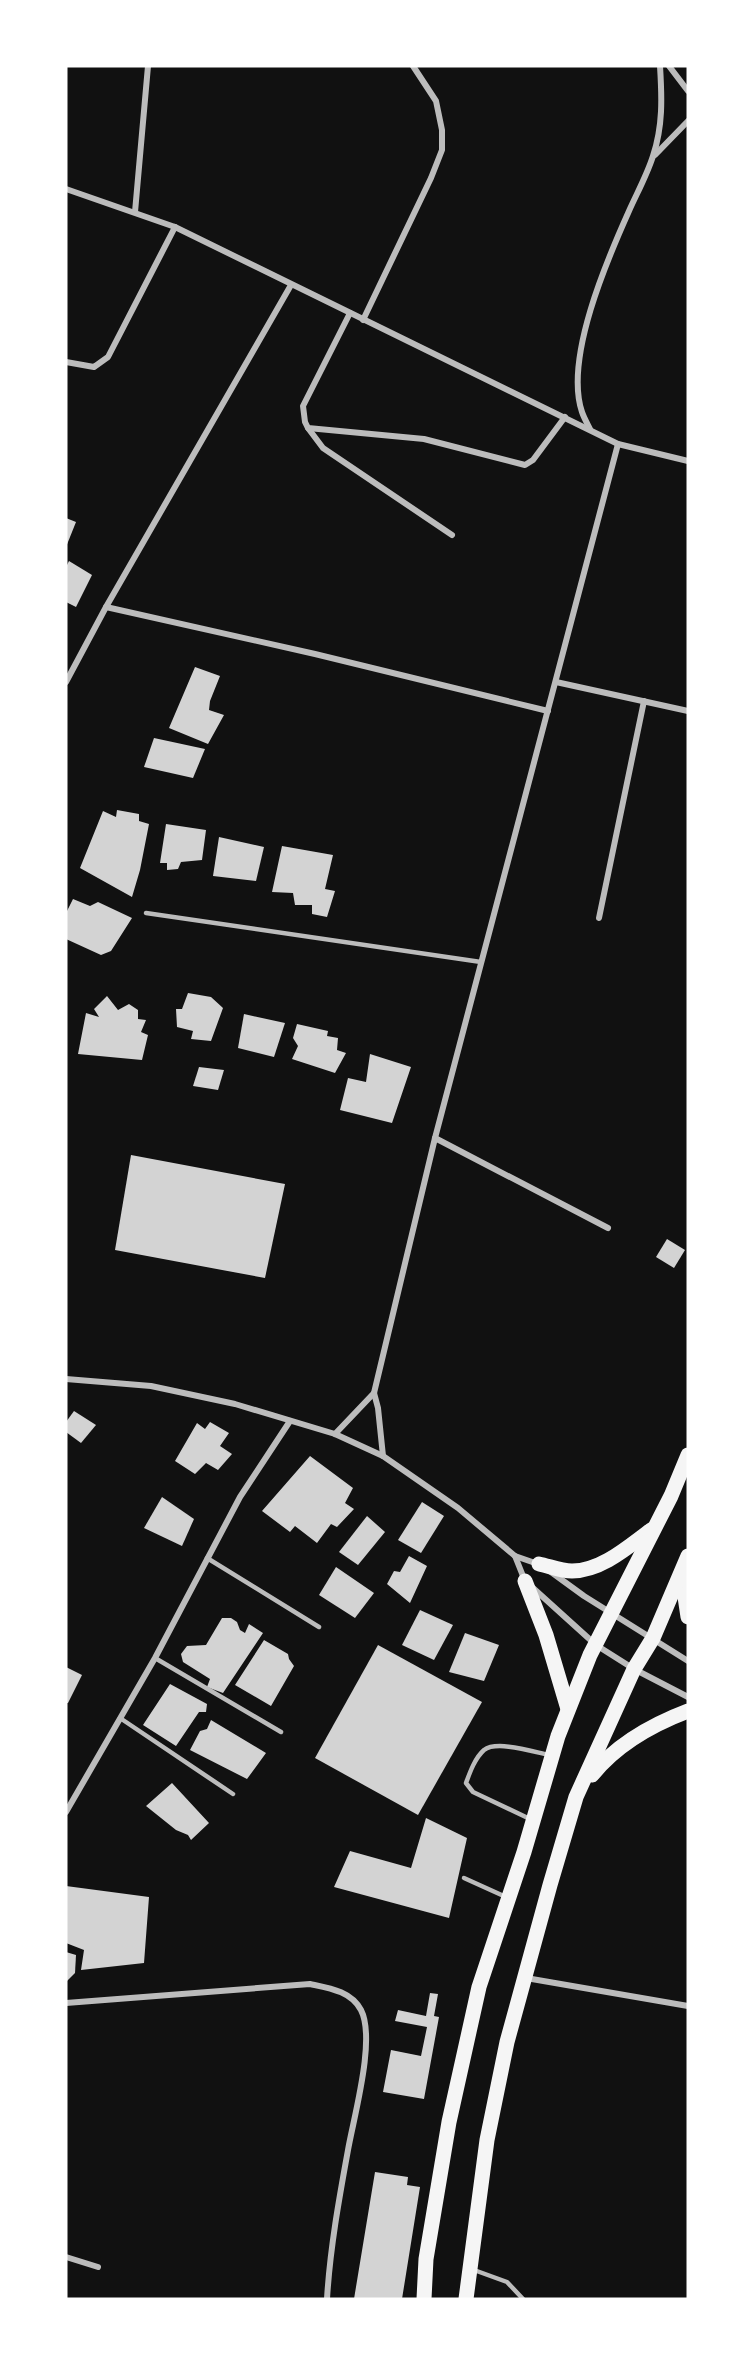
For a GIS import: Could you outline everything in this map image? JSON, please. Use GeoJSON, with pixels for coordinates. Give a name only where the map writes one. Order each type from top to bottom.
{"type":"FeatureCollection","features":[{"type":"Feature","properties":{"kind":"main road"},"geometry":{"type":"LineString","coordinates":[[424,2299],[426,2259],[449,2122],[479,1987],[568,1709],[596,1645],[688,1455]]}},
{"type":"Feature","properties":{"kind":"main road"},"geometry":{"type":"LineString","coordinates":[[539,1564],[572,1571],[591,1567],[615,1556],[653,1529]]}},
{"type":"Feature","properties":{"kind":"main road"},"geometry":{"type":"LineString","coordinates":[[688,1557],[684,1590],[688,1617]]}},
{"type":"Feature","properties":{"kind":"main road"},"geometry":{"type":"LineString","coordinates":[[466,2299],[487,2140],[507,2042],[576,1797],[634,1669],[653,1638],[688,1557]]}},
{"type":"Feature","properties":{"kind":"main road"},"geometry":{"type":"LineString","coordinates":[[525,1581],[546,1635],[568,1709]]}},
{"type":"Feature","properties":{"kind":"main road"},"geometry":{"type":"LineString","coordinates":[[576,1797],[592,1774],[618,1748],[669,1718],[688,1711]]}},
{"type":"Feature","properties":{"kind":"street"},"geometry":{"type":"LineString","coordinates":[[135,212],[148,66]]}},
{"type":"Feature","properties":{"kind":"street"},"geometry":{"type":"LineString","coordinates":[[363,320],[431,178],[442,150],[442,130],[436,101],[413,66]]}},
{"type":"Feature","properties":{"kind":"street"},"geometry":{"type":"LineString","coordinates":[[590,429],[581,411],[578,381],[584,337],[591,309],[613,249],[653,158],[661,125],[660,66]]}},
{"type":"Feature","properties":{"kind":"street"},"geometry":{"type":"LineString","coordinates":[[669,66],[688,91]]}},
{"type":"Feature","properties":{"kind":"street"},"geometry":{"type":"LineString","coordinates":[[653,158],[688,121]]}},
{"type":"Feature","properties":{"kind":"street"},"geometry":{"type":"LineString","coordinates":[[66,189],[175,227],[618,444],[688,461]]}},
{"type":"Feature","properties":{"kind":"street"},"geometry":{"type":"LineString","coordinates":[[66,362],[94,367],[108,357],[175,227]]}},
{"type":"Feature","properties":{"kind":"street"},"geometry":{"type":"LineString","coordinates":[[66,682],[291,285]]}},
{"type":"Feature","properties":{"kind":"street"},"geometry":{"type":"LineString","coordinates":[[350,314],[303,406],[308,429],[323,447],[452,535]]}},
{"type":"Feature","properties":{"kind":"street"},"geometry":{"type":"LineString","coordinates":[[308,429],[424,439],[525,465],[533,460],[565,417]]}},
{"type":"Feature","properties":{"kind":"street"},"geometry":{"type":"LineString","coordinates":[[383,1456],[378,1408],[374,1393],[435,1138],[618,444]]}},
{"type":"Feature","properties":{"kind":"street"},"geometry":{"type":"LineString","coordinates":[[106,608],[315,654],[548,711]]}},
{"type":"Feature","properties":{"kind":"street"},"geometry":{"type":"LineString","coordinates":[[556,682],[688,711]]}},
{"type":"Feature","properties":{"kind":"street"},"geometry":{"type":"LineString","coordinates":[[599,918],[644,701]]}},
{"type":"Feature","properties":{"kind":"street"},"geometry":{"type":"LineString","coordinates":[[435,1138],[608,1228]]}},
{"type":"Feature","properties":{"kind":"street"},"geometry":{"type":"LineString","coordinates":[[66,1379],[151,1386],[235,1404],[335,1434],[383,1456],[450,1502],[515,1556],[539,1564],[584,1596],[688,1661]]}},
{"type":"Feature","properties":{"kind":"street"},"geometry":{"type":"LineString","coordinates":[[335,1434],[374,1393]]}},
{"type":"Feature","properties":{"kind":"street"},"geometry":{"type":"LineString","coordinates":[[66,1812],[155,1658],[240,1497],[290,1421]]}},
{"type":"Feature","properties":{"kind":"street"},"geometry":{"type":"LineString","coordinates":[[515,1556],[525,1581],[596,1645],[634,1669],[688,1697]]}},
{"type":"Feature","properties":{"kind":"street"},"geometry":{"type":"LineString","coordinates":[[524,1977],[688,2006]]}},
{"type":"Feature","properties":{"kind":"street"},"geometry":{"type":"LineString","coordinates":[[66,2003],[310,1984],[337,1990],[351,1999],[360,2009],[366,2025],[365,2052],[339,2203],[327,2299]]}},
{"type":"Feature","properties":{"kind":"street"},"geometry":{"type":"LineString","coordinates":[[66,2258],[98,2267]]}},
{"type":"Feature","properties":{"kind":"lane"},"geometry":{"type":"LineString","coordinates":[[147,913],[481,962]]}},
{"type":"Feature","properties":{"kind":"lane"},"geometry":{"type":"LineString","coordinates":[[207,1558],[319,1627]]}},
{"type":"Feature","properties":{"kind":"lane"},"geometry":{"type":"LineString","coordinates":[[155,1658],[281,1732]]}},
{"type":"Feature","properties":{"kind":"lane"},"geometry":{"type":"LineString","coordinates":[[120,1718],[233,1794]]}},
{"type":"Feature","properties":{"kind":"lane"},"geometry":{"type":"LineString","coordinates":[[533,1820],[473,1792],[466,1783],[474,1764],[484,1750],[495,1745],[552,1756]]}},
{"type":"Feature","properties":{"kind":"lane"},"geometry":{"type":"LineString","coordinates":[[464,1878],[508,1898]]}},
{"type":"Feature","properties":{"kind":"lane"},"geometry":{"type":"LineString","coordinates":[[469,2268],[507,2282],[523,2299]]}},
{"type":"Feature","properties":{"kind":"building"},"geometry":{"type":"Polygon","coordinates":[[[66,518],[76,522],[66,547],[66,518]]]}},
{"type":"Feature","properties":{"kind":"building"},"geometry":{"type":"Polygon","coordinates":[[[69,561],[92,575],[76,607],[66,602],[66,567],[69,561]]]}},
{"type":"Feature","properties":{"kind":"building"},"geometry":{"type":"Polygon","coordinates":[[[195,667],[220,676],[210,701],[209,710],[224,715],[208,744],[169,728],[195,667]]]}},
{"type":"Feature","properties":{"kind":"building"},"geometry":{"type":"Polygon","coordinates":[[[154,738],[205,749],[193,778],[144,767],[154,738]]]}},
{"type":"Feature","properties":{"kind":"building"},"geometry":{"type":"Polygon","coordinates":[[[117,810],[139,814],[139,821],[149,824],[132,897],[80,868],[103,811],[116,817],[117,810]]]}},
{"type":"Feature","properties":{"kind":"building"},"geometry":{"type":"Polygon","coordinates":[[[166,824],[206,830],[202,860],[181,862],[178,869],[167,870],[167,863],[160,863],[166,824]]]}},
{"type":"Feature","properties":{"kind":"building"},"geometry":{"type":"Polygon","coordinates":[[[219,837],[264,847],[256,881],[213,876],[219,837]]]}},
{"type":"Feature","properties":{"kind":"building"},"geometry":{"type":"Polygon","coordinates":[[[282,846],[333,855],[325,889],[335,891],[327,917],[312,914],[312,905],[295,905],[293,893],[272,892],[282,846]]]}},
{"type":"Feature","properties":{"kind":"building"},"geometry":{"type":"Polygon","coordinates":[[[73,899],[90,906],[98,902],[132,918],[111,951],[101,955],[66,939],[66,913],[73,899]]]}},
{"type":"Feature","properties":{"kind":"building"},"geometry":{"type":"Polygon","coordinates":[[[188,993],[211,997],[223,1008],[211,1041],[191,1039],[193,1031],[177,1027],[176,1009],[182,1009],[188,993]]]}},
{"type":"Feature","properties":{"kind":"building"},"geometry":{"type":"Polygon","coordinates":[[[107,996],[118,1010],[129,1004],[138,1010],[138,1019],[146,1020],[141,1032],[148,1035],[142,1060],[78,1054],[86,1013],[99,1017],[94,1009],[107,996]]]}},
{"type":"Feature","properties":{"kind":"building"},"geometry":{"type":"Polygon","coordinates":[[[244,1014],[285,1023],[274,1057],[238,1048],[244,1014]]]}},
{"type":"Feature","properties":{"kind":"building"},"geometry":{"type":"Polygon","coordinates":[[[297,1024],[328,1031],[327,1036],[338,1038],[337,1050],[346,1053],[335,1073],[292,1059],[298,1046],[293,1038],[297,1024]]]}},
{"type":"Feature","properties":{"kind":"building"},"geometry":{"type":"Polygon","coordinates":[[[370,1054],[411,1067],[392,1123],[340,1110],[348,1078],[366,1082],[370,1054]]]}},
{"type":"Feature","properties":{"kind":"building"},"geometry":{"type":"Polygon","coordinates":[[[199,1067],[224,1070],[218,1090],[193,1086],[199,1067]]]}},
{"type":"Feature","properties":{"kind":"building"},"geometry":{"type":"Polygon","coordinates":[[[131,1155],[285,1184],[265,1278],[115,1250],[131,1155]]]}},
{"type":"Feature","properties":{"kind":"building"},"geometry":{"type":"Polygon","coordinates":[[[667,1239],[685,1250],[674,1268],[656,1257],[667,1239]]]}},
{"type":"Feature","properties":{"kind":"building"},"geometry":{"type":"Polygon","coordinates":[[[74,1411],[96,1425],[81,1443],[66,1432],[66,1422],[74,1411]]]}},
{"type":"Feature","properties":{"kind":"building"},"geometry":{"type":"Polygon","coordinates":[[[210,1422],[229,1433],[220,1446],[232,1454],[218,1470],[206,1463],[195,1474],[175,1461],[197,1423],[205,1429],[210,1422]]]}},
{"type":"Feature","properties":{"kind":"building"},"geometry":{"type":"Polygon","coordinates":[[[310,1456],[353,1488],[345,1503],[354,1509],[337,1527],[331,1524],[317,1543],[295,1526],[290,1532],[262,1511],[310,1456]]]}},
{"type":"Feature","properties":{"kind":"building"},"geometry":{"type":"Polygon","coordinates":[[[162,1497],[194,1519],[182,1546],[144,1528],[162,1497]]]}},
{"type":"Feature","properties":{"kind":"building"},"geometry":{"type":"Polygon","coordinates":[[[422,1502],[444,1516],[421,1553],[398,1540],[422,1502]]]}},
{"type":"Feature","properties":{"kind":"building"},"geometry":{"type":"Polygon","coordinates":[[[367,1516],[385,1532],[358,1565],[339,1552],[367,1516]]]}},
{"type":"Feature","properties":{"kind":"building"},"geometry":{"type":"Polygon","coordinates":[[[409,1556],[427,1566],[410,1603],[387,1584],[394,1571],[400,1572],[409,1556]]]}},
{"type":"Feature","properties":{"kind":"building"},"geometry":{"type":"Polygon","coordinates":[[[336,1567],[374,1593],[355,1618],[319,1595],[336,1567]]]}},
{"type":"Feature","properties":{"kind":"building"},"geometry":{"type":"Polygon","coordinates":[[[420,1610],[453,1625],[434,1660],[402,1645],[420,1610]]]}},
{"type":"Feature","properties":{"kind":"building"},"geometry":{"type":"Polygon","coordinates":[[[222,1618],[231,1618],[245,1633],[249,1624],[263,1633],[223,1693],[207,1687],[210,1679],[183,1662],[181,1654],[187,1646],[206,1645],[222,1618]]]}},
{"type":"Feature","properties":{"kind":"building"},"geometry":{"type":"Polygon","coordinates":[[[465,1633],[499,1645],[484,1681],[449,1672],[465,1633]]]}},
{"type":"Feature","properties":{"kind":"building"},"geometry":{"type":"Polygon","coordinates":[[[264,1640],[288,1654],[294,1666],[271,1706],[235,1685],[264,1640]]]}},
{"type":"Feature","properties":{"kind":"building"},"geometry":{"type":"Polygon","coordinates":[[[378,1645],[482,1702],[418,1815],[315,1758],[378,1645]]]}},
{"type":"Feature","properties":{"kind":"building"},"geometry":{"type":"Polygon","coordinates":[[[66,1667],[82,1675],[68,1703],[66,1703],[66,1667]]]}},
{"type":"Feature","properties":{"kind":"building"},"geometry":{"type":"Polygon","coordinates":[[[170,1684],[207,1704],[206,1712],[199,1712],[176,1746],[143,1725],[170,1684]]]}},
{"type":"Feature","properties":{"kind":"building"},"geometry":{"type":"Polygon","coordinates":[[[211,1720],[266,1753],[247,1779],[190,1750],[200,1731],[207,1729],[211,1720]]]}},
{"type":"Feature","properties":{"kind":"building"},"geometry":{"type":"Polygon","coordinates":[[[172,1783],[209,1823],[191,1840],[188,1835],[176,1830],[146,1806],[172,1783]]]}},
{"type":"Feature","properties":{"kind":"building"},"geometry":{"type":"Polygon","coordinates":[[[426,1818],[467,1838],[449,1918],[334,1887],[350,1851],[411,1868],[426,1818]]]}},
{"type":"Feature","properties":{"kind":"building"},"geometry":{"type":"Polygon","coordinates":[[[66,1886],[149,1897],[144,1963],[81,1970],[84,1950],[66,1943],[66,1886]]]}},
{"type":"Feature","properties":{"kind":"building"},"geometry":{"type":"Polygon","coordinates":[[[66,1952],[76,1955],[75,1973],[66,1982],[66,1952]]]}},
{"type":"Feature","properties":{"kind":"building"},"geometry":{"type":"Polygon","coordinates":[[[430,1993],[438,1994],[434,2016],[439,2017],[424,2099],[383,2092],[391,2050],[421,2056],[427,2027],[395,2021],[398,2010],[426,2016],[430,1993]]]}},
{"type":"Feature","properties":{"kind":"building"},"geometry":{"type":"Polygon","coordinates":[[[375,2172],[408,2177],[407,2185],[420,2187],[402,2299],[354,2299],[375,2172]]]}}]}
